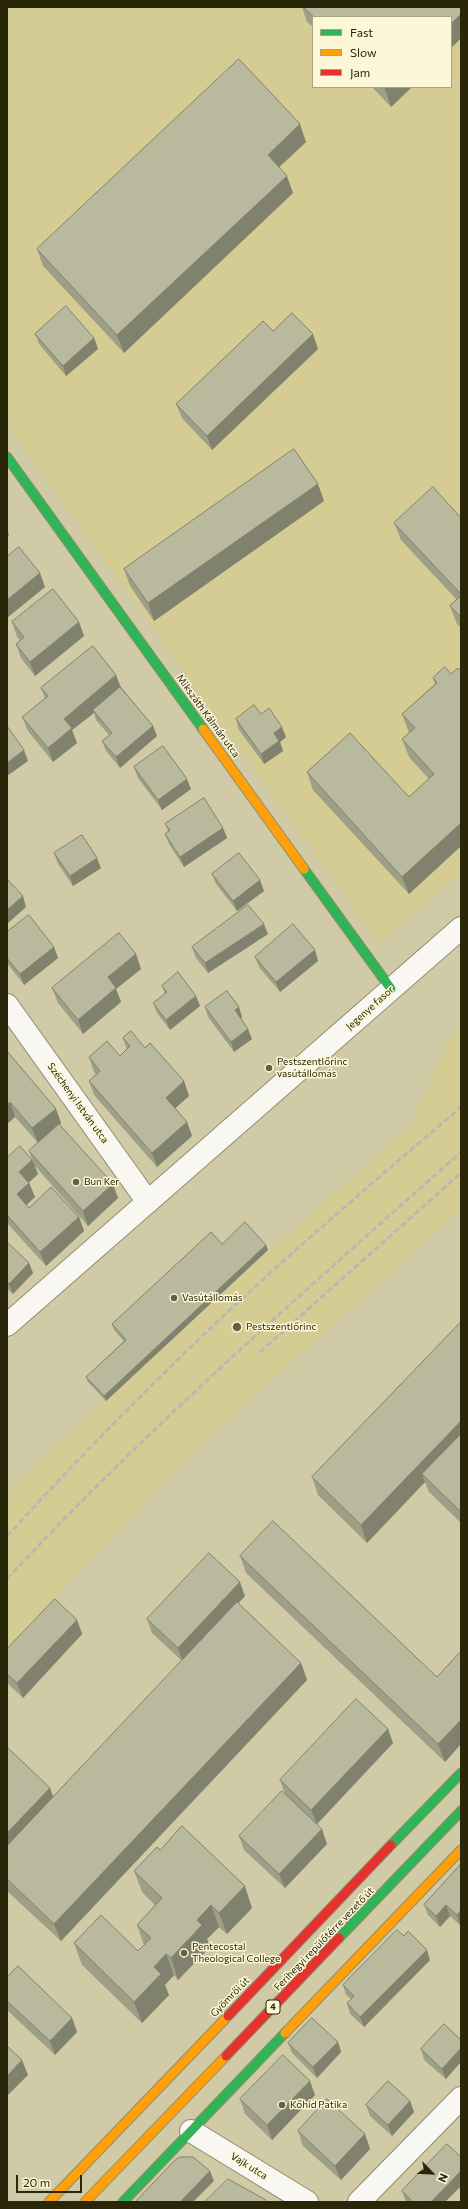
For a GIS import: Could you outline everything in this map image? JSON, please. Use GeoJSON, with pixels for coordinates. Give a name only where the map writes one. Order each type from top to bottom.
{"type":"FeatureCollection","features":[{"type":"Feature","properties":{"kind":"street","name":"Mikszáth Kálmán utca"},"geometry":{"type":"LineString","coordinates":[[7,457],[391,989]]}},
{"type":"Feature","properties":{"kind":"street","name":"Jegenye fasor"},"geometry":{"type":"LineString","coordinates":[[7,1325],[280,1088],[461,928]]}},
{"type":"Feature","properties":{"kind":"street","name":"Széchenyi István utca"},"geometry":{"type":"LineString","coordinates":[[7,1005],[148,1202]]}},
{"type":"Feature","properties":{"kind":"street","name":"Gyömrői út"},"geometry":{"type":"LineString","coordinates":[[49,2202],[461,1773]]}},
{"type":"Feature","properties":{"kind":"street","name":"Ferihegyi repülőtérre vezető út"},"geometry":{"type":"LineString","coordinates":[[86,2202],[461,1811]]}},
{"type":"Feature","properties":{"kind":"street"},"geometry":{"type":"LineString","coordinates":[[122,2202],[461,1850]]}},
{"type":"Feature","properties":{"kind":"street"},"geometry":{"type":"LineString","coordinates":[[359,2202],[461,2098]]}},
{"type":"Feature","properties":{"kind":"street","name":"Vajk utca"},"geometry":{"type":"LineString","coordinates":[[191,2130],[307,2202]]}},
{"type":"Feature","properties":{"kind":"shaded area"},"geometry":{"type":"Polygon","coordinates":[[[7,7],[461,7],[461,872],[379,943],[7,425],[7,7]]]}},
{"type":"Feature","properties":{"kind":"shaded area"},"geometry":{"type":"Polygon","coordinates":[[[461,1017],[461,1210],[196,1448],[7,1649],[7,1494],[126,1378],[408,1128],[461,1017]]]}},
{"type":"Feature","properties":{"kind":"building"},"geometry":{"type":"Polygon","coordinates":[[[304,7],[461,7],[461,14],[452,23],[452,16],[313,16],[304,7]]]}},
{"type":"Feature","properties":{"kind":"building"},"geometry":{"type":"Polygon","coordinates":[[[239,59],[300,124],[268,155],[287,176],[117,335],[37,249],[239,59]]]}},
{"type":"Feature","properties":{"kind":"building"},"geometry":{"type":"Polygon","coordinates":[[[66,306],[94,338],[63,366],[35,334],[66,306]]]}},
{"type":"Feature","properties":{"kind":"building"},"geometry":{"type":"Polygon","coordinates":[[[292,313],[313,334],[207,436],[176,404],[263,321],[273,331],[292,313]]]}},
{"type":"Feature","properties":{"kind":"building"},"geometry":{"type":"Polygon","coordinates":[[[294,449],[318,484],[148,603],[124,569],[294,449]]]}},
{"type":"Feature","properties":{"kind":"building"},"geometry":{"type":"Polygon","coordinates":[[[433,487],[461,518],[461,594],[394,523],[433,487]]]}},
{"type":"Feature","properties":{"kind":"building"},"geometry":{"type":"Polygon","coordinates":[[[19,547],[40,573],[7,600],[7,557],[19,547]]]}},
{"type":"Feature","properties":{"kind":"building"},"geometry":{"type":"Polygon","coordinates":[[[53,589],[79,622],[30,662],[16,644],[24,637],[12,622],[53,589]]]}},
{"type":"Feature","properties":{"kind":"building"},"geometry":{"type":"Polygon","coordinates":[[[461,596],[461,617],[450,606],[461,596]]]}},
{"type":"Feature","properties":{"kind":"building"},"geometry":{"type":"Polygon","coordinates":[[[93,646],[116,675],[64,719],[72,728],[48,748],[22,717],[48,696],[41,688],[93,646]]]}},
{"type":"Feature","properties":{"kind":"building"},"geometry":{"type":"Polygon","coordinates":[[[445,667],[451,674],[458,668],[461,671],[461,823],[402,877],[307,772],[350,733],[409,797],[434,774],[402,739],[415,728],[402,714],[437,683],[433,678],[445,667]]]}},
{"type":"Feature","properties":{"kind":"building"},"geometry":{"type":"Polygon","coordinates":[[[120,687],[153,726],[116,757],[102,741],[112,733],[93,710],[120,687]]]}},
{"type":"Feature","properties":{"kind":"building"},"geometry":{"type":"Polygon","coordinates":[[[254,705],[261,714],[269,708],[282,727],[274,733],[279,741],[261,754],[236,719],[254,705]]]}},
{"type":"Feature","properties":{"kind":"building"},"geometry":{"type":"Polygon","coordinates":[[[7,726],[24,750],[7,763],[7,726]]]}},
{"type":"Feature","properties":{"kind":"building"},"geometry":{"type":"Polygon","coordinates":[[[163,746],[187,779],[158,800],[134,767],[163,746]]]}},
{"type":"Feature","properties":{"kind":"building"},"geometry":{"type":"Polygon","coordinates":[[[204,798],[223,828],[180,857],[165,834],[170,830],[165,824],[204,798]]]}},
{"type":"Feature","properties":{"kind":"building"},"geometry":{"type":"Polygon","coordinates":[[[82,835],[97,858],[70,876],[54,853],[82,835]]]}},
{"type":"Feature","properties":{"kind":"building"},"geometry":{"type":"Polygon","coordinates":[[[239,853],[260,880],[233,901],[212,874],[239,853]]]}},
{"type":"Feature","properties":{"kind":"building"},"geometry":{"type":"Polygon","coordinates":[[[7,879],[23,896],[7,910],[7,879]]]}},
{"type":"Feature","properties":{"kind":"building"},"geometry":{"type":"Polygon","coordinates":[[[248,905],[264,924],[205,963],[192,947],[248,905]]]}},
{"type":"Feature","properties":{"kind":"building"},"geometry":{"type":"Polygon","coordinates":[[[29,915],[54,947],[20,974],[7,958],[7,932],[29,915]]]}},
{"type":"Feature","properties":{"kind":"building"},"geometry":{"type":"Polygon","coordinates":[[[293,924],[315,950],[276,982],[255,957],[293,924]]]}},
{"type":"Feature","properties":{"kind":"building"},"geometry":{"type":"Polygon","coordinates":[[[119,933],[136,954],[108,977],[116,988],[78,1020],[52,988],[119,933]]]}},
{"type":"Feature","properties":{"kind":"building"},"geometry":{"type":"Polygon","coordinates":[[[178,972],[196,996],[166,1020],[153,1003],[167,992],[162,986],[178,972]]]}},
{"type":"Feature","properties":{"kind":"building"},"geometry":{"type":"Polygon","coordinates":[[[227,991],[239,1007],[235,1010],[248,1029],[231,1042],[205,1007],[227,991]]]}},
{"type":"Feature","properties":{"kind":"building"},"geometry":{"type":"Polygon","coordinates":[[[131,1031],[145,1048],[150,1043],[184,1081],[166,1098],[187,1122],[152,1153],[89,1081],[100,1071],[89,1057],[107,1041],[120,1056],[130,1046],[123,1038],[131,1031]]]}},
{"type":"Feature","properties":{"kind":"building"},"geometry":{"type":"Polygon","coordinates":[[[7,1051],[56,1109],[32,1128],[10,1102],[7,1105],[7,1051]]]}},
{"type":"Feature","properties":{"kind":"building","name":"Bun Ker"},"geometry":{"type":"Polygon","coordinates":[[[59,1124],[113,1184],[83,1211],[29,1151],[59,1124]]]}},
{"type":"Feature","properties":{"kind":"building"},"geometry":{"type":"Polygon","coordinates":[[[20,1146],[32,1160],[19,1172],[29,1183],[17,1194],[29,1208],[51,1187],[79,1217],[40,1252],[7,1215],[7,1158],[20,1146]]]}},
{"type":"Feature","properties":{"kind":"building"},"geometry":{"type":"Polygon","coordinates":[[[245,1222],[266,1245],[104,1396],[86,1377],[126,1340],[112,1324],[211,1232],[222,1244],[245,1222]]]}},
{"type":"Feature","properties":{"kind":"building"},"geometry":{"type":"Polygon","coordinates":[[[7,1242],[29,1263],[9,1284],[7,1282],[7,1242]]]}},
{"type":"Feature","properties":{"kind":"building"},"geometry":{"type":"Polygon","coordinates":[[[461,1322],[461,1421],[361,1525],[312,1477],[461,1322]]]}},
{"type":"Feature","properties":{"kind":"building"},"geometry":{"type":"Polygon","coordinates":[[[461,1434],[461,1512],[422,1474],[461,1434]]]}},
{"type":"Feature","properties":{"kind":"building"},"geometry":{"type":"Polygon","coordinates":[[[273,1521],[437,1677],[461,1651],[461,1720],[438,1744],[240,1556],[273,1521]]]}},
{"type":"Feature","properties":{"kind":"building"},"geometry":{"type":"Polygon","coordinates":[[[209,1553],[240,1582],[178,1648],[147,1619],[209,1553]]]}},
{"type":"Feature","properties":{"kind":"building"},"geometry":{"type":"Polygon","coordinates":[[[55,1599],[77,1620],[17,1683],[7,1674],[7,1649],[55,1599]]]}},
{"type":"Feature","properties":{"kind":"building"},"geometry":{"type":"Polygon","coordinates":[[[237,1602],[301,1663],[54,1924],[7,1879],[7,1846],[237,1602]]]}},
{"type":"Feature","properties":{"kind":"building"},"geometry":{"type":"Polygon","coordinates":[[[356,1699],[388,1729],[311,1810],[280,1780],[356,1699]]]}},
{"type":"Feature","properties":{"kind":"building"},"geometry":{"type":"Polygon","coordinates":[[[7,1747],[50,1788],[7,1833],[7,1747]]]}},
{"type":"Feature","properties":{"kind":"building"},"geometry":{"type":"Polygon","coordinates":[[[282,1791],[322,1829],[279,1874],[239,1836],[282,1791]]]}},
{"type":"Feature","properties":{"kind":"building"},"geometry":{"type":"Polygon","coordinates":[[[182,1826],[245,1886],[219,1913],[211,1905],[197,1920],[202,1925],[171,1958],[166,1954],[154,1967],[161,1974],[134,2002],[74,1943],[101,1915],[138,1951],[151,1938],[137,1925],[162,1898],[134,1871],[157,1847],[160,1850],[182,1826]]]}},
{"type":"Feature","properties":{"kind":"building"},"geometry":{"type":"Polygon","coordinates":[[[461,1864],[461,1910],[457,1915],[446,1905],[436,1916],[424,1905],[461,1864]]]}},
{"type":"Feature","properties":{"kind":"building"},"geometry":{"type":"Polygon","coordinates":[[[397,1930],[404,1936],[408,1931],[427,1950],[360,2017],[347,2003],[354,1996],[343,1985],[397,1930]]]}},
{"type":"Feature","properties":{"kind":"building"},"geometry":{"type":"Polygon","coordinates":[[[18,1966],[72,2018],[50,2041],[7,2001],[7,1978],[18,1966]]]}},
{"type":"Feature","properties":{"kind":"building"},"geometry":{"type":"Polygon","coordinates":[[[312,2018],[338,2042],[313,2067],[288,2043],[312,2018]]]}},
{"type":"Feature","properties":{"kind":"building"},"geometry":{"type":"Polygon","coordinates":[[[444,2024],[461,2040],[461,2048],[442,2069],[421,2049],[444,2024]]]}},
{"type":"Feature","properties":{"kind":"building"},"geometry":{"type":"Polygon","coordinates":[[[7,2046],[22,2060],[7,2076],[7,2046]]]}},
{"type":"Feature","properties":{"kind":"building"},"geometry":{"type":"Polygon","coordinates":[[[283,2055],[310,2081],[267,2125],[240,2099],[283,2055]]]}},
{"type":"Feature","properties":{"kind":"building"},"geometry":{"type":"Polygon","coordinates":[[[388,2081],[410,2101],[388,2125],[366,2105],[388,2081]]]}},
{"type":"Feature","properties":{"kind":"building"},"geometry":{"type":"Polygon","coordinates":[[[327,2099],[365,2134],[335,2166],[298,2131],[327,2099]]]}},
{"type":"Feature","properties":{"kind":"building"},"geometry":{"type":"Polygon","coordinates":[[[447,2144],[461,2157],[461,2171],[431,2202],[413,2202],[402,2191],[447,2144]]]}},
{"type":"Feature","properties":{"kind":"building"},"geometry":{"type":"Polygon","coordinates":[[[180,2157],[193,2157],[210,2171],[180,2202],[135,2202],[174,2161],[180,2157]]]}},
{"type":"Feature","properties":{"kind":"building"},"geometry":{"type":"Polygon","coordinates":[[[228,2179],[266,2200],[265,2202],[206,2201],[228,2179]]]}},
{"type":"Feature","properties":{"kind":"railway"},"geometry":{"type":"LineString","coordinates":[[7,1536],[112,1425],[259,1283],[461,1107]]}},
{"type":"Feature","properties":{"kind":"railway"},"geometry":{"type":"LineString","coordinates":[[7,1579],[61,1522],[172,1413],[287,1307],[461,1152]]}},
{"type":"Feature","properties":{"kind":"railway"},"geometry":{"type":"LineString","coordinates":[[260,1352],[461,1173]]}},
{"type":"Feature","properties":{"kind":"traffic: fast"},"geometry":{"type":"LineString","coordinates":[[7,457],[203,729]]}},
{"type":"Feature","properties":{"kind":"traffic: fast"},"geometry":{"type":"LineString","coordinates":[[304,869],[391,989]]}},
{"type":"Feature","properties":{"kind":"traffic: fast"},"geometry":{"type":"LineString","coordinates":[[391,1845],[461,1773]]}},
{"type":"Feature","properties":{"kind":"traffic: fast"},"geometry":{"type":"LineString","coordinates":[[339,1938],[461,1811]]}},
{"type":"Feature","properties":{"kind":"traffic: fast"},"geometry":{"type":"LineString","coordinates":[[123,2202],[285,2033]]}},
{"type":"Feature","properties":{"kind":"traffic: slow"},"geometry":{"type":"LineString","coordinates":[[203,729],[304,869]]}},
{"type":"Feature","properties":{"kind":"traffic: slow"},"geometry":{"type":"LineString","coordinates":[[285,2033],[461,1850]]}},
{"type":"Feature","properties":{"kind":"traffic: slow"},"geometry":{"type":"LineString","coordinates":[[49,2202],[228,2016]]}},
{"type":"Feature","properties":{"kind":"traffic: slow"},"geometry":{"type":"LineString","coordinates":[[85,2202],[226,2056]]}},
{"type":"Feature","properties":{"kind":"traffic: jam"},"geometry":{"type":"LineString","coordinates":[[228,2016],[391,1845]]}},
{"type":"Feature","properties":{"kind":"traffic: jam"},"geometry":{"type":"LineString","coordinates":[[226,2056],[339,1938]]}},
{"type":"Feature","properties":{"kind":"place","name":"Pestszentlőrinc vasútállomás"},"geometry":{"type":"Point","coordinates":[269,1068]}},
{"type":"Feature","properties":{"kind":"place","name":"Bun Ker"},"geometry":{"type":"Point","coordinates":[76,1182]}},
{"type":"Feature","properties":{"kind":"place","name":"Vasútállomás"},"geometry":{"type":"Point","coordinates":[174,1298]}},
{"type":"Feature","properties":{"kind":"place","name":"Pestszentlőrinc"},"geometry":{"type":"Point","coordinates":[237,1327]}},
{"type":"Feature","properties":{"kind":"place","name":"Pentecostal Theological College"},"geometry":{"type":"Point","coordinates":[184,1953]}},
{"type":"Feature","properties":{"kind":"place","name":"Kőhíd Patika"},"geometry":{"type":"Point","coordinates":[282,2105]}}]}
